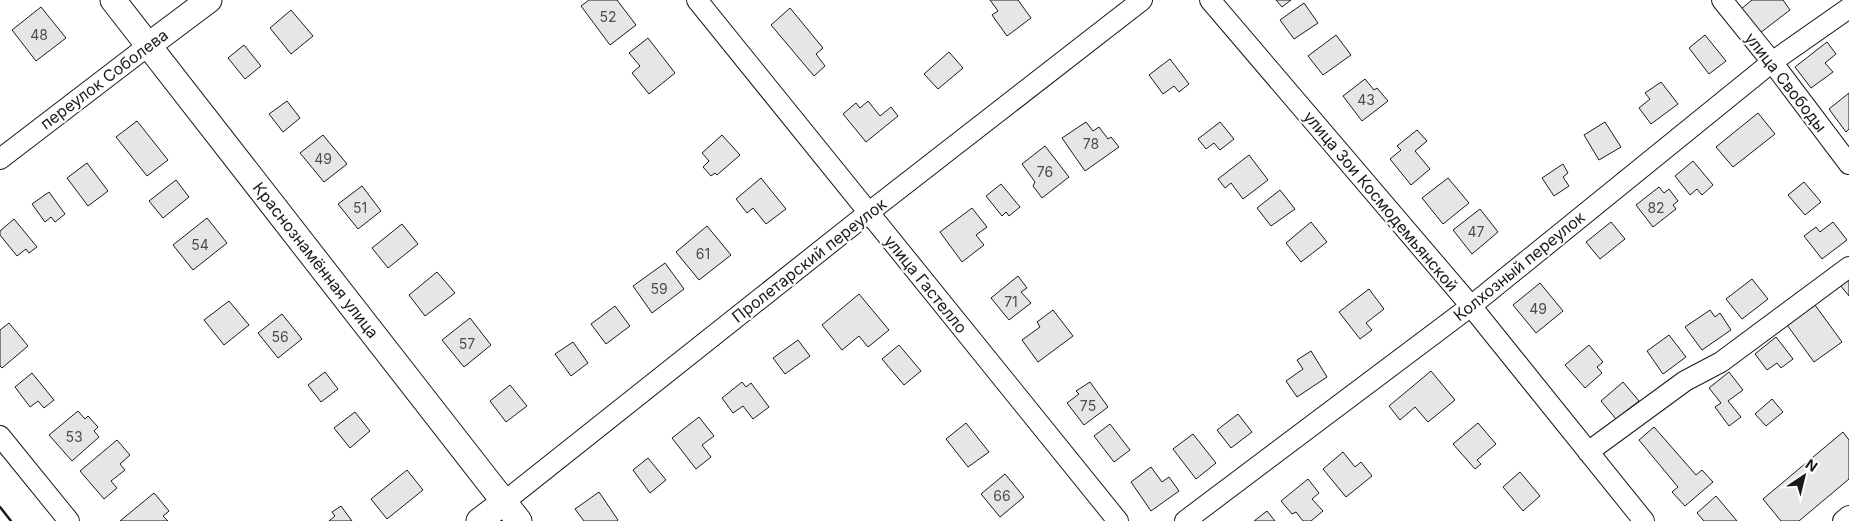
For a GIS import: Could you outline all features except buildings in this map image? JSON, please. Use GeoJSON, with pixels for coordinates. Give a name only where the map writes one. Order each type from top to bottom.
{"type":"FeatureCollection","features":[{"type":"Feature","properties":{"kind":"main road","name":"Краснознамённая улица"},"geometry":{"type":"LineString","coordinates":[[113,0],[519,521]]}},
{"type":"Feature","properties":{"kind":"main road","name":"переулок Соболева"},"geometry":{"type":"LineString","coordinates":[[149,45],[209,0]]}},
{"type":"Feature","properties":{"kind":"main road","name":"Пролетарский переулок"},"geometry":{"type":"LineString","coordinates":[[478,521],[504,502]]}},
{"type":"Feature","properties":{"kind":"street","name":"улица Гастелло"},"geometry":{"type":"LineString","coordinates":[[697,0],[1118,521]]}},
{"type":"Feature","properties":{"kind":"street","name":"Пролетарский переулок"},"geometry":{"type":"LineString","coordinates":[[504,502],[868,213],[1142,0]]}},
{"type":"Feature","properties":{"kind":"street","name":"улица Зои Космодемьянской"},"geometry":{"type":"LineString","coordinates":[[1210,0],[1471,306],[1644,521]]}},
{"type":"Feature","properties":{"kind":"street","name":"улица Свободы"},"geometry":{"type":"LineString","coordinates":[[1722,0],[1772,62],[1849,164]]}},
{"type":"Feature","properties":{"kind":"street","name":"Колхозный переулок"},"geometry":{"type":"LineString","coordinates":[[1185,521],[1471,306],[1772,62],[1849,8]]}},
{"type":"Feature","properties":{"kind":"street","name":"переулок Соболева"},"geometry":{"type":"LineString","coordinates":[[0,159],[149,45]]}},
{"type":"Feature","properties":{"kind":"street"},"geometry":{"type":"LineString","coordinates":[[1588,452],[1685,381],[1721,362],[1849,267]]}},
{"type":"Feature","properties":{"kind":"street"},"geometry":{"type":"LineString","coordinates":[[0,436],[69,521]]}},
{"type":"Feature","properties":{"kind":"street"},"geometry":{"type":"LineString","coordinates":[[1843,521],[1849,516]]}},
{"type":"Feature","properties":{"kind":"wall"},"geometry":{"type":"LineString","coordinates":[[0,507],[11,521]]}}]}
